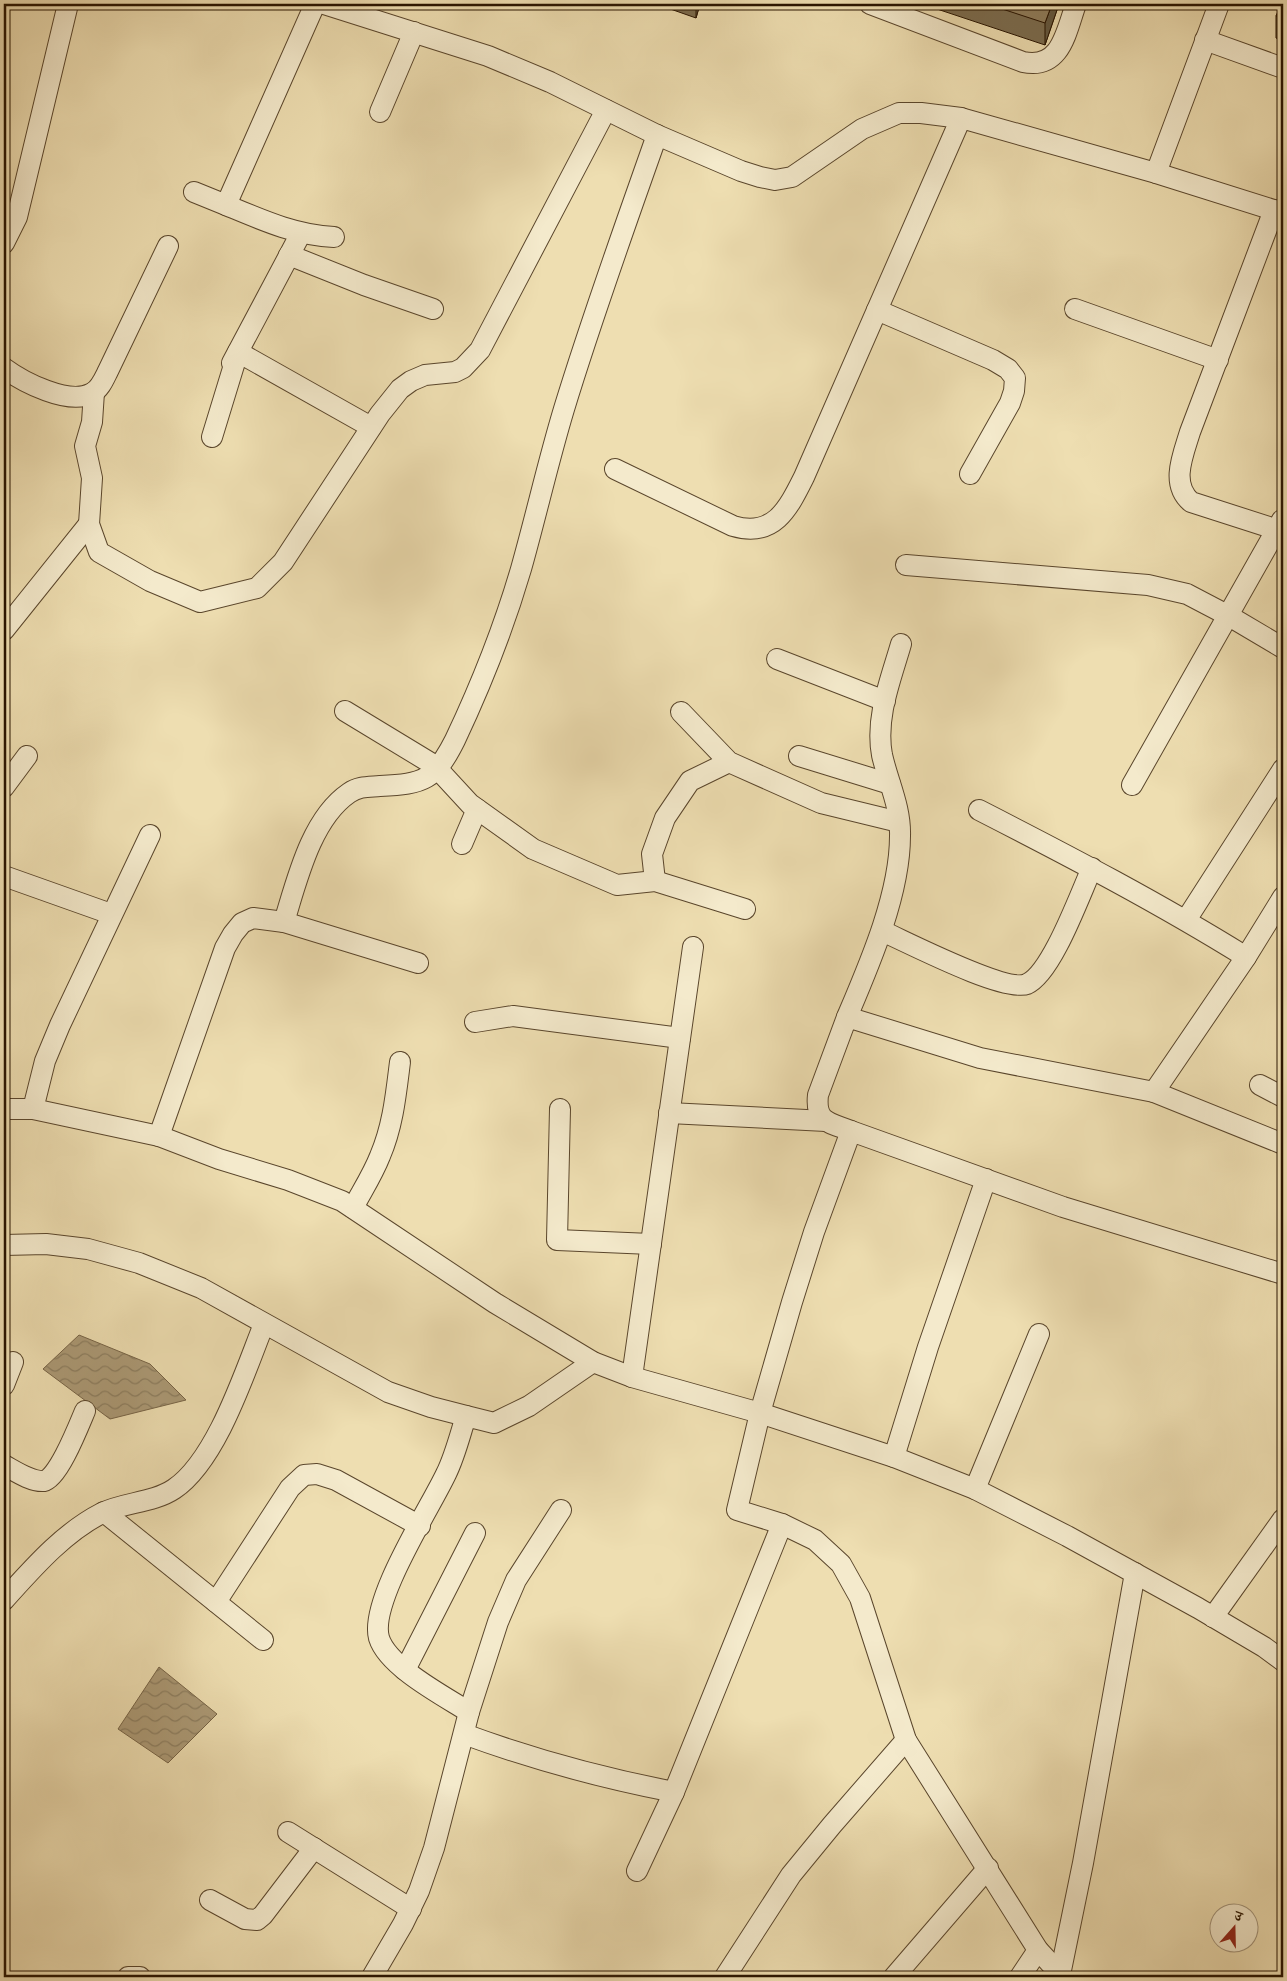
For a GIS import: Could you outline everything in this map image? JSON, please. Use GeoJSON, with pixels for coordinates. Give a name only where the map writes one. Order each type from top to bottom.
{"type":"FeatureCollection","features":[{"type":"Feature","properties":{"kind":"street"},"geometry":{"type":"LineString","coordinates":[[4,242],[17,217],[68,4]]}},
{"type":"Feature","properties":{"kind":"street"},"geometry":{"type":"LineString","coordinates":[[226,205],[315,4]]}},
{"type":"Feature","properties":{"kind":"street"},"geometry":{"type":"LineString","coordinates":[[324,4],[488,56],[550,82],[657,135],[741,171],[775,180],[792,177],[862,129],[900,113],[921,113],[961,118],[1156,173],[1279,212],[1218,360],[1183,453],[1179,480],[1186,497],[1192,502],[1279,524],[1230,616],[1132,785]]}},
{"type":"Feature","properties":{"kind":"street"},"geometry":{"type":"LineString","coordinates":[[870,4],[915,11],[1023,62],[1033,64],[1054,57],[1061,45],[1076,4]]}},
{"type":"Feature","properties":{"kind":"street"},"geometry":{"type":"LineString","coordinates":[[1156,173],[1220,4]]}},
{"type":"Feature","properties":{"kind":"street"},"geometry":{"type":"LineString","coordinates":[[380,112],[414,32]]}},
{"type":"Feature","properties":{"kind":"street"},"geometry":{"type":"LineString","coordinates":[[1205,40],[1283,68]]}},
{"type":"Feature","properties":{"kind":"street"},"geometry":{"type":"LineString","coordinates":[[94,392],[92,422],[85,446],[92,478],[89,524],[98,552],[150,581],[200,602],[257,588],[283,562],[371,427],[400,389],[411,381],[425,375],[455,372],[471,362],[480,350],[606,110]]}},
{"type":"Feature","properties":{"kind":"street"},"geometry":{"type":"LineString","coordinates":[[615,469],[733,526],[747,530],[771,524],[789,504],[804,477],[961,118]]}},
{"type":"Feature","properties":{"kind":"street"},"geometry":{"type":"LineString","coordinates":[[284,922],[309,848],[327,816],[337,804],[349,793],[361,787],[402,785],[420,781],[438,770],[454,740],[506,616],[564,409],[657,135]]}},
{"type":"Feature","properties":{"kind":"street"},"geometry":{"type":"LineString","coordinates":[[194,192],[283,229],[301,234],[334,237]]}},
{"type":"Feature","properties":{"kind":"street"},"geometry":{"type":"LineString","coordinates":[[212,400],[301,234]]}},
{"type":"Feature","properties":{"kind":"street"},"geometry":{"type":"LineString","coordinates":[[4,368],[18,378],[50,391],[78,397],[84,397],[94,392],[108,371],[168,246]]}},
{"type":"Feature","properties":{"kind":"street"},"geometry":{"type":"LineString","coordinates":[[289,255],[364,285],[433,309]]}},
{"type":"Feature","properties":{"kind":"street"},"geometry":{"type":"LineString","coordinates":[[1075,309],[1218,360]]}},
{"type":"Feature","properties":{"kind":"street"},"geometry":{"type":"LineString","coordinates":[[877,310],[993,360],[1008,369],[1015,378],[1014,391],[1010,403],[970,474]]}},
{"type":"Feature","properties":{"kind":"street"},"geometry":{"type":"LineString","coordinates":[[238,352],[371,427]]}},
{"type":"Feature","properties":{"kind":"street"},"geometry":{"type":"LineString","coordinates":[[212,437],[238,352]]}},
{"type":"Feature","properties":{"kind":"street"},"geometry":{"type":"LineString","coordinates":[[4,630],[89,524]]}},
{"type":"Feature","properties":{"kind":"street"},"geometry":{"type":"LineString","coordinates":[[906,565],[1148,585],[1187,594],[1230,616],[1283,648]]}},
{"type":"Feature","properties":{"kind":"street"},"geometry":{"type":"LineString","coordinates":[[901,644],[885,701],[880,733],[882,754],[899,822],[900,836],[894,881],[882,931],[818,1095],[816,1107],[819,1115],[826,1121],[851,1131],[1063,1206],[1283,1274]]}},
{"type":"Feature","properties":{"kind":"street"},"geometry":{"type":"LineString","coordinates":[[777,660],[885,701]]}},
{"type":"Feature","properties":{"kind":"street"},"geometry":{"type":"LineString","coordinates":[[345,711],[434,765],[470,804],[533,849],[617,885],[655,881],[745,909]]}},
{"type":"Feature","properties":{"kind":"street"},"geometry":{"type":"LineString","coordinates":[[681,712],[729,762],[822,803],[899,822]]}},
{"type":"Feature","properties":{"kind":"street"},"geometry":{"type":"LineString","coordinates":[[4,788],[27,756]]}},
{"type":"Feature","properties":{"kind":"street"},"geometry":{"type":"LineString","coordinates":[[799,756],[890,784]]}},
{"type":"Feature","properties":{"kind":"street"},"geometry":{"type":"LineString","coordinates":[[655,881],[652,854],[665,818],[690,781],[729,762]]}},
{"type":"Feature","properties":{"kind":"street"},"geometry":{"type":"LineString","coordinates":[[1186,920],[1283,769]]}},
{"type":"Feature","properties":{"kind":"street"},"geometry":{"type":"LineString","coordinates":[[462,844],[477,809]]}},
{"type":"Feature","properties":{"kind":"street"},"geometry":{"type":"LineString","coordinates":[[979,810],[1092,868],[1186,920],[1246,957]]}},
{"type":"Feature","properties":{"kind":"street"},"geometry":{"type":"LineString","coordinates":[[33,1109],[45,1061],[77,986],[150,835]]}},
{"type":"Feature","properties":{"kind":"street"},"geometry":{"type":"LineString","coordinates":[[882,931],[994,981],[1014,985],[1027,984],[1041,973],[1054,952],[1092,868]]}},
{"type":"Feature","properties":{"kind":"street"},"geometry":{"type":"LineString","coordinates":[[4,876],[111,914]]}},
{"type":"Feature","properties":{"kind":"street"},"geometry":{"type":"LineString","coordinates":[[1154,1092],[1246,957],[1283,897]]}},
{"type":"Feature","properties":{"kind":"street"},"geometry":{"type":"LineString","coordinates":[[159,1136],[225,948],[242,923],[253,918],[284,922],[418,964]]}},
{"type":"Feature","properties":{"kind":"street"},"geometry":{"type":"LineString","coordinates":[[632,1377],[693,947]]}},
{"type":"Feature","properties":{"kind":"street"},"geometry":{"type":"LineString","coordinates":[[474,1022],[513,1016],[680,1038]]}},
{"type":"Feature","properties":{"kind":"street"},"geometry":{"type":"LineString","coordinates":[[848,1016],[980,1058],[1154,1092],[1283,1144]]}},
{"type":"Feature","properties":{"kind":"street"},"geometry":{"type":"LineString","coordinates":[[353,1208],[380,1157],[386,1140],[392,1118],[400,1062]]}},
{"type":"Feature","properties":{"kind":"street"},"geometry":{"type":"LineString","coordinates":[[1260,1085],[1283,1096]]}},
{"type":"Feature","properties":{"kind":"street"},"geometry":{"type":"LineString","coordinates":[[4,1109],[33,1109],[159,1136],[219,1159],[288,1180],[342,1201],[495,1303],[593,1362],[632,1377],[760,1412],[894,1457],[975,1489],[1134,1572],[1264,1647],[1283,1661]]}},
{"type":"Feature","properties":{"kind":"street"},"geometry":{"type":"LineString","coordinates":[[560,1109],[557,1240],[651,1244]]}},
{"type":"Feature","properties":{"kind":"street"},"geometry":{"type":"LineString","coordinates":[[669,1113],[826,1121]]}},
{"type":"Feature","properties":{"kind":"street"},"geometry":{"type":"LineString","coordinates":[[851,1131],[814,1232],[760,1412],[737,1510],[782,1524],[815,1540],[841,1564],[860,1598],[906,1740],[1038,1950],[1062,1976]]}},
{"type":"Feature","properties":{"kind":"street"},"geometry":{"type":"LineString","coordinates":[[894,1457],[928,1347],[986,1179]]}},
{"type":"Feature","properties":{"kind":"street"},"geometry":{"type":"LineString","coordinates":[[4,1245],[46,1244],[88,1249],[139,1263],[201,1288],[388,1392],[431,1408],[494,1423],[529,1406],[593,1362]]}},
{"type":"Feature","properties":{"kind":"street"},"geometry":{"type":"LineString","coordinates":[[4,1600],[71,1532],[104,1512],[136,1504],[174,1489],[194,1470],[212,1444],[230,1410],[264,1324]]}},
{"type":"Feature","properties":{"kind":"street"},"geometry":{"type":"LineString","coordinates":[[975,1489],[1039,1334]]}},
{"type":"Feature","properties":{"kind":"street"},"geometry":{"type":"LineString","coordinates":[[4,1385],[13,1362]]}},
{"type":"Feature","properties":{"kind":"street"},"geometry":{"type":"LineString","coordinates":[[4,1465],[33,1480],[48,1480],[58,1466],[85,1411]]}},
{"type":"Feature","properties":{"kind":"street"},"geometry":{"type":"LineString","coordinates":[[466,1416],[447,1472],[393,1577],[380,1607],[377,1623],[379,1639],[389,1655],[406,1670],[469,1712]]}},
{"type":"Feature","properties":{"kind":"street"},"geometry":{"type":"LineString","coordinates":[[216,1602],[290,1488],[304,1475],[317,1474],[336,1480],[420,1526]]}},
{"type":"Feature","properties":{"kind":"street"},"geometry":{"type":"LineString","coordinates":[[381,1974],[419,1891],[434,1848],[469,1712],[498,1622],[516,1580],[560,1510]]}},
{"type":"Feature","properties":{"kind":"street"},"geometry":{"type":"LineString","coordinates":[[104,1512],[263,1640]]}},
{"type":"Feature","properties":{"kind":"street"},"geometry":{"type":"LineString","coordinates":[[1213,1617],[1283,1519]]}},
{"type":"Feature","properties":{"kind":"street"},"geometry":{"type":"LineString","coordinates":[[637,1871],[674,1792],[782,1524]]}},
{"type":"Feature","properties":{"kind":"street"},"geometry":{"type":"LineString","coordinates":[[406,1670],[475,1533]]}},
{"type":"Feature","properties":{"kind":"street"},"geometry":{"type":"LineString","coordinates":[[1062,1976],[1134,1572]]}},
{"type":"Feature","properties":{"kind":"street"},"geometry":{"type":"LineString","coordinates":[[464,1734],[558,1765],[625,1783],[674,1792]]}},
{"type":"Feature","properties":{"kind":"street"},"geometry":{"type":"LineString","coordinates":[[725,1977],[791,1875],[906,1740]]}},
{"type":"Feature","properties":{"kind":"street"},"geometry":{"type":"LineString","coordinates":[[288,1832],[411,1909]]}},
{"type":"Feature","properties":{"kind":"street"},"geometry":{"type":"LineString","coordinates":[[210,1900],[245,1919],[250,1921],[257,1920],[263,1915],[314,1848]]}},
{"type":"Feature","properties":{"kind":"street"},"geometry":{"type":"LineString","coordinates":[[894,1977],[988,1868]]}},
{"type":"Feature","properties":{"kind":"street"},"geometry":{"type":"LineString","coordinates":[[1020,1977],[1038,1950]]}},
{"type":"Feature","properties":{"kind":"street"},"geometry":{"type":"LineString","coordinates":[[128,1977],[140,1977]]}},
{"type":"Feature","properties":{"kind":"water"},"geometry":{"type":"Polygon","coordinates":[[[79,1335],[150,1364],[186,1400],[110,1419],[43,1369],[79,1335]]]}},
{"type":"Feature","properties":{"kind":"water"},"geometry":{"type":"Polygon","coordinates":[[[159,1667],[217,1714],[168,1763],[118,1729],[159,1667]]]}},
{"type":"Feature","properties":{"kind":"building"},"geometry":{"type":"Polygon","coordinates":[[[987,4],[1052,4],[1045,23],[987,4]]]}},
{"type":"Feature","properties":{"kind":"building"},"geometry":{"type":"Polygon","coordinates":[[[1281,4],[1283,4],[1283,19],[1276,16],[1281,4]]]}}]}
